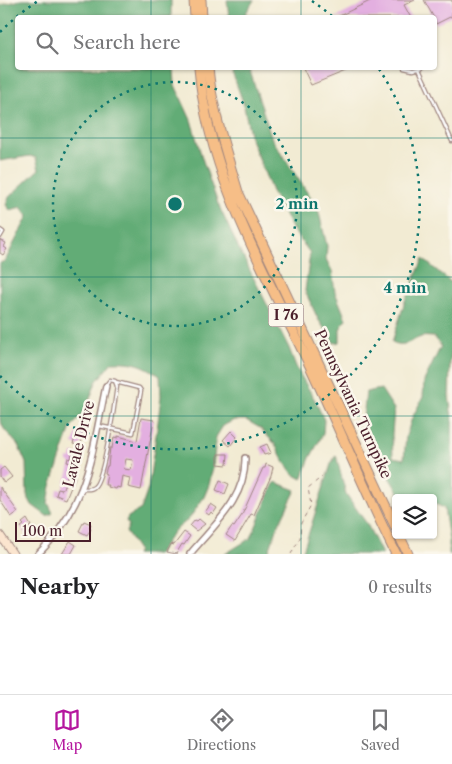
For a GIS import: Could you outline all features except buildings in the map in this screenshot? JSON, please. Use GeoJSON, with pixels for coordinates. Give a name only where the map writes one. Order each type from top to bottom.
{"type":"FeatureCollection","features":[{"type":"Feature","properties":{"kind":"highway"},"geometry":{"type":"LineString","coordinates":[[194,0],[195,15]]}},
{"type":"Feature","properties":{"kind":"highway"},"geometry":{"type":"LineString","coordinates":[[201,0],[202,15]]}},
{"type":"Feature","properties":{"kind":"highway","name":"Pennsylvania Turnpike"},"geometry":{"type":"LineString","coordinates":[[199,70],[214,145],[232,198],[246,232],[396,554]]}},
{"type":"Feature","properties":{"kind":"highway","name":"Pennsylvania Turnpike"},"geometry":{"type":"LineString","coordinates":[[208,70],[209,85],[238,192],[392,519]]}},
{"type":"Feature","properties":{"kind":"highway"},"geometry":{"type":"LineString","coordinates":[[401,539],[408,554]]}},
{"type":"Feature","properties":{"kind":"main road"},"geometry":{"type":"LineString","coordinates":[[0,535],[13,554]]}},
{"type":"Feature","properties":{"kind":"street","name":"Lavale Drive"},"geometry":{"type":"LineString","coordinates":[[38,554],[63,527],[83,489],[106,386]]}},
{"type":"Feature","properties":{"kind":"street"},"geometry":{"type":"LineString","coordinates":[[190,554],[218,524],[230,506],[244,474],[245,458]]}},
{"type":"Feature","properties":{"kind":"lane"},"geometry":{"type":"LineString","coordinates":[[413,70],[418,70],[452,141]]}},
{"type":"Feature","properties":{"kind":"lane"},"geometry":{"type":"LineString","coordinates":[[0,230],[3,232],[0,237]]}},
{"type":"Feature","properties":{"kind":"lane"},"geometry":{"type":"LineString","coordinates":[[98,426],[133,433],[139,388],[110,380],[106,386]]}},
{"type":"Feature","properties":{"kind":"lane"},"geometry":{"type":"LineString","coordinates":[[83,489],[90,490],[95,487],[99,480],[117,386],[115,381]]}},
{"type":"Feature","properties":{"kind":"path"},"geometry":{"type":"LineString","coordinates":[[291,554],[300,538],[301,523],[311,505],[308,488],[323,476]]}},
{"type":"Feature","properties":{"kind":"green space"},"geometry":{"type":"Polygon","coordinates":[[[21,0],[171,0],[171,15],[15,15],[15,70],[174,70],[175,85],[191,120],[218,204],[289,348],[297,369],[324,420],[323,434],[310,458],[302,479],[293,474],[275,444],[260,428],[246,420],[234,420],[223,426],[216,437],[213,467],[204,497],[189,519],[174,531],[158,554],[136,554],[138,550],[126,532],[129,525],[126,521],[128,517],[141,509],[148,489],[161,396],[160,376],[138,364],[112,362],[96,382],[88,404],[79,419],[71,427],[51,486],[48,503],[53,513],[47,516],[32,505],[27,495],[26,463],[18,445],[4,429],[0,420],[0,263],[5,261],[28,216],[21,207],[10,210],[6,205],[9,197],[39,169],[36,158],[30,156],[0,161],[0,5],[21,0]]]}},
{"type":"Feature","properties":{"kind":"green space"},"geometry":{"type":"Polygon","coordinates":[[[227,0],[254,0],[246,15],[229,15],[227,0]]]}},
{"type":"Feature","properties":{"kind":"green space"},"geometry":{"type":"Polygon","coordinates":[[[232,70],[250,70],[272,139],[318,209],[327,246],[326,259],[332,271],[335,292],[346,319],[340,329],[340,342],[334,343],[318,319],[305,291],[310,253],[293,230],[273,194],[251,139],[243,102],[232,70]]]}},
{"type":"Feature","properties":{"kind":"green space"},"geometry":{"type":"Polygon","coordinates":[[[423,259],[452,283],[452,350],[449,396],[452,420],[452,554],[449,554],[449,540],[444,508],[437,505],[437,494],[400,494],[377,458],[363,419],[366,392],[381,389],[394,409],[393,457],[404,459],[406,436],[412,418],[423,397],[424,381],[441,346],[434,337],[421,337],[404,344],[392,342],[405,301],[423,259]]]}},
{"type":"Feature","properties":{"kind":"green space"},"geometry":{"type":"Polygon","coordinates":[[[336,455],[346,494],[367,524],[382,554],[302,554],[331,464],[336,455]]]}},
{"type":"Feature","properties":{"kind":"green space"},"geometry":{"type":"Polygon","coordinates":[[[275,482],[296,490],[278,526],[268,554],[225,554],[251,538],[275,482]]]}}]}
